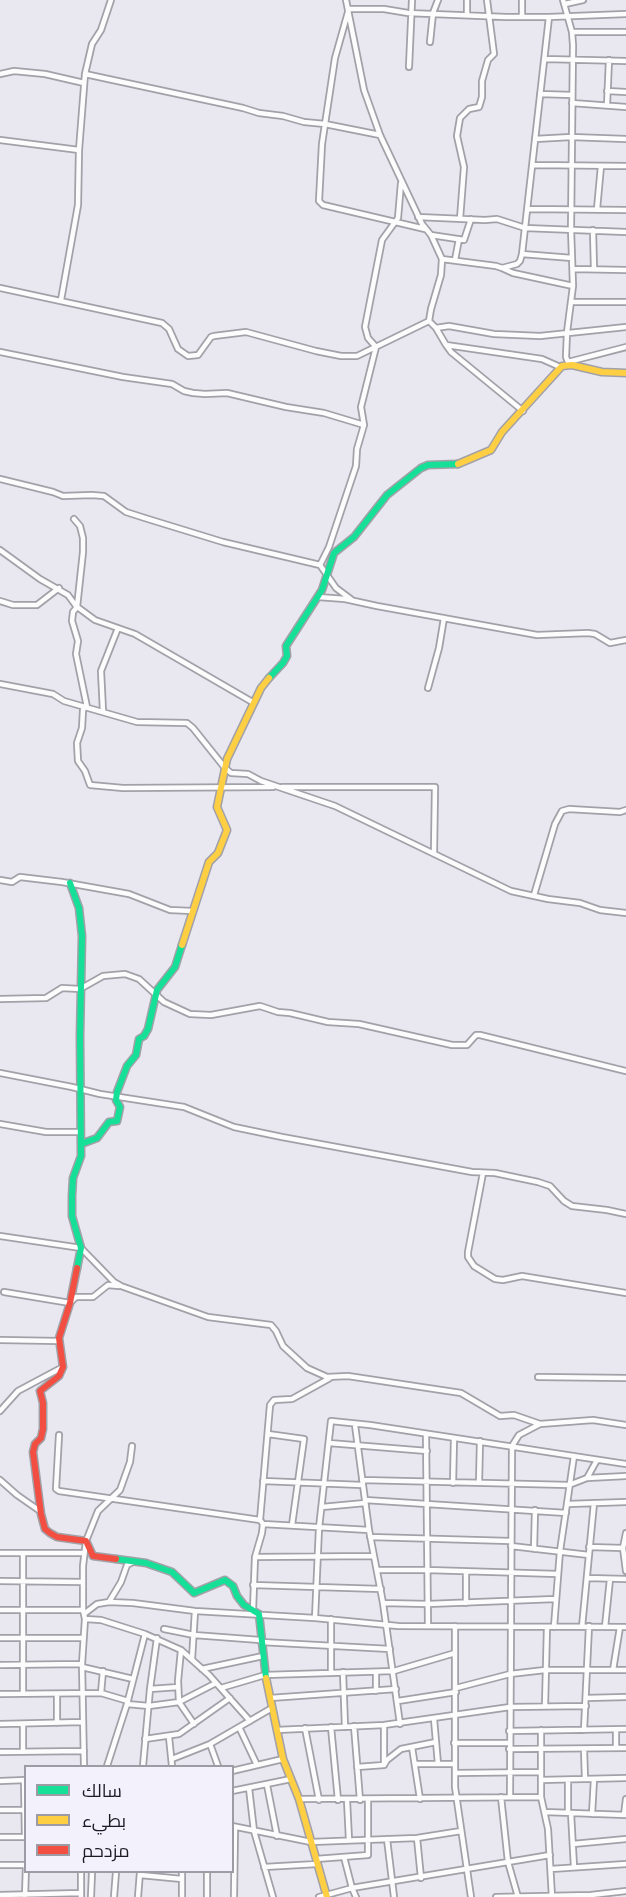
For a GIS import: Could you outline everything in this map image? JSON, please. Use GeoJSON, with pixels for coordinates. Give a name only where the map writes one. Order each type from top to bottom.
{"type":"FeatureCollection","features":[{"type":"Feature","properties":{"kind":"street"},"geometry":{"type":"LineString","coordinates":[[61,300],[78,205],[79,150],[85,74],[92,44],[101,30],[111,0]]}},
{"type":"Feature","properties":{"kind":"street"},"geometry":{"type":"LineString","coordinates":[[346,0],[364,90],[380,135],[418,217],[431,235],[442,260],[441,275],[430,309],[429,321],[451,352],[523,411]]}},
{"type":"Feature","properties":{"kind":"street"},"geometry":{"type":"LineString","coordinates":[[409,67],[412,0]]}},
{"type":"Feature","properties":{"kind":"street"},"geometry":{"type":"LineString","coordinates":[[430,42],[433,13],[438,0]]}},
{"type":"Feature","properties":{"kind":"street"},"geometry":{"type":"LineString","coordinates":[[467,0],[467,15]]}},
{"type":"Feature","properties":{"kind":"street"},"geometry":{"type":"LineString","coordinates":[[460,219],[464,167],[457,136],[460,118],[469,109],[479,107],[482,97],[482,81],[488,60],[494,54],[487,0]]}},
{"type":"Feature","properties":{"kind":"street"},"geometry":{"type":"LineString","coordinates":[[522,0],[522,17]]}},
{"type":"Feature","properties":{"kind":"street"},"geometry":{"type":"LineString","coordinates":[[568,364],[567,332],[573,286],[571,137],[573,59],[572,32],[564,2],[583,0]]}},
{"type":"Feature","properties":{"kind":"street"},"geometry":{"type":"LineString","coordinates":[[348,9],[522,17],[626,14]]}},
{"type":"Feature","properties":{"kind":"street"},"geometry":{"type":"LineString","coordinates":[[348,9],[335,58],[325,124],[321,155],[320,204],[426,229]]}},
{"type":"Feature","properties":{"kind":"street"},"geometry":{"type":"LineString","coordinates":[[502,268],[516,264],[520,261],[522,254],[549,17]]}},
{"type":"Feature","properties":{"kind":"street"},"geometry":{"type":"LineString","coordinates":[[572,32],[626,32]]}},
{"type":"Feature","properties":{"kind":"street"},"geometry":{"type":"LineString","coordinates":[[544,59],[626,61]]}},
{"type":"Feature","properties":{"kind":"street"},"geometry":{"type":"LineString","coordinates":[[607,105],[609,60]]}},
{"type":"Feature","properties":{"kind":"street"},"geometry":{"type":"LineString","coordinates":[[0,74],[14,71],[45,74],[84,82]]}},
{"type":"Feature","properties":{"kind":"street"},"geometry":{"type":"LineString","coordinates":[[85,74],[232,105],[259,113],[380,135]]}},
{"type":"Feature","properties":{"kind":"street"},"geometry":{"type":"LineString","coordinates":[[607,91],[626,92]]}},
{"type":"Feature","properties":{"kind":"street"},"geometry":{"type":"LineString","coordinates":[[540,94],[572,95]]}},
{"type":"Feature","properties":{"kind":"street"},"geometry":{"type":"LineString","coordinates":[[572,103],[626,107]]}},
{"type":"Feature","properties":{"kind":"street"},"geometry":{"type":"LineString","coordinates":[[535,139],[571,137],[626,139]]}},
{"type":"Feature","properties":{"kind":"street"},"geometry":{"type":"LineString","coordinates":[[0,140],[79,150]]}},
{"type":"Feature","properties":{"kind":"street"},"geometry":{"type":"LineString","coordinates":[[533,165],[626,166]]}},
{"type":"Feature","properties":{"kind":"street"},"geometry":{"type":"LineString","coordinates":[[597,209],[601,166]]}},
{"type":"Feature","properties":{"kind":"street"},"geometry":{"type":"LineString","coordinates":[[376,347],[368,338],[365,327],[382,240],[397,221],[401,181]]}},
{"type":"Feature","properties":{"kind":"street"},"geometry":{"type":"LineString","coordinates":[[528,209],[626,210]]}},
{"type":"Feature","properties":{"kind":"street"},"geometry":{"type":"LineString","coordinates":[[418,217],[497,219],[525,228],[626,232]]}},
{"type":"Feature","properties":{"kind":"street"},"geometry":{"type":"LineString","coordinates":[[431,235],[465,240],[471,219]]}},
{"type":"Feature","properties":{"kind":"street"},"geometry":{"type":"LineString","coordinates":[[593,230],[594,270]]}},
{"type":"Feature","properties":{"kind":"street"},"geometry":{"type":"LineString","coordinates":[[455,261],[459,239]]}},
{"type":"Feature","properties":{"kind":"street"},"geometry":{"type":"LineString","coordinates":[[522,254],[572,258]]}},
{"type":"Feature","properties":{"kind":"street"},"geometry":{"type":"LineString","coordinates":[[442,260],[502,268],[513,273],[573,286]]}},
{"type":"Feature","properties":{"kind":"street"},"geometry":{"type":"LineString","coordinates":[[573,269],[626,270]]}},
{"type":"Feature","properties":{"kind":"street"},"geometry":{"type":"LineString","coordinates":[[0,288],[162,323],[169,329],[178,350],[188,356],[201,352],[211,337],[232,332],[246,332],[297,347],[341,356],[357,356],[429,321]]}},
{"type":"Feature","properties":{"kind":"street"},"geometry":{"type":"LineString","coordinates":[[572,302],[626,302]]}},
{"type":"Feature","properties":{"kind":"street"},"geometry":{"type":"LineString","coordinates":[[436,328],[448,327],[494,334],[540,336],[626,327]]}},
{"type":"Feature","properties":{"kind":"street"},"geometry":{"type":"LineString","coordinates":[[446,345],[543,359],[560,367]]}},
{"type":"Feature","properties":{"kind":"street"},"geometry":{"type":"LineString","coordinates":[[320,565],[329,547],[352,480],[364,425],[361,407],[376,347]]}},
{"type":"Feature","properties":{"kind":"street"},"geometry":{"type":"LineString","coordinates":[[81,1144],[97,1138],[109,1122],[117,1121],[120,1107],[116,1096],[127,1066],[136,1055],[138,1039],[144,1036],[148,1029],[156,994],[175,967],[209,862],[218,853],[227,830],[217,807],[230,753],[261,688],[283,663],[287,656],[286,646],[324,586],[334,553],[354,537],[387,495],[421,468],[428,465],[455,465],[491,450],[502,432],[560,367],[626,347]]}},
{"type":"Feature","properties":{"kind":"street"},"geometry":{"type":"LineString","coordinates":[[0,352],[123,377],[169,383],[194,393],[227,393],[324,413],[364,425]]}},
{"type":"Feature","properties":{"kind":"street"},"geometry":{"type":"LineString","coordinates":[[568,364],[602,372],[626,373]]}},
{"type":"Feature","properties":{"kind":"street"},"geometry":{"type":"LineString","coordinates":[[0,479],[63,496],[104,496],[126,512],[223,542],[320,565],[336,588],[352,600]]}},
{"type":"Feature","properties":{"kind":"street"},"geometry":{"type":"LineString","coordinates":[[74,519],[80,526],[83,538],[77,607],[73,612],[72,621],[78,641],[76,654],[87,707]]}},
{"type":"Feature","properties":{"kind":"street"},"geometry":{"type":"LineString","coordinates":[[0,550],[40,579],[59,588],[77,607],[95,620],[135,634],[254,703]]}},
{"type":"Feature","properties":{"kind":"street"},"geometry":{"type":"LineString","coordinates":[[0,601],[13,605],[37,605],[59,588]]}},
{"type":"Feature","properties":{"kind":"street"},"geometry":{"type":"LineString","coordinates":[[318,597],[352,600],[537,635],[588,633],[595,634],[610,643],[626,640]]}},
{"type":"Feature","properties":{"kind":"street"},"geometry":{"type":"LineString","coordinates":[[428,687],[439,648],[444,618]]}},
{"type":"Feature","properties":{"kind":"street"},"geometry":{"type":"LineString","coordinates":[[103,711],[101,671],[118,628]]}},
{"type":"Feature","properties":{"kind":"street"},"geometry":{"type":"LineString","coordinates":[[0,684],[53,694],[64,701],[137,722],[190,725],[231,773],[248,774],[278,787],[335,806],[511,891],[580,903],[600,910],[626,913]]}},
{"type":"Feature","properties":{"kind":"street"},"geometry":{"type":"LineString","coordinates":[[87,707],[83,710],[82,728],[77,743],[78,761],[90,785],[106,788],[435,787],[434,853]]}},
{"type":"Feature","properties":{"kind":"street"},"geometry":{"type":"LineString","coordinates":[[534,895],[555,824],[562,811],[569,809],[620,812],[626,810]]}},
{"type":"Feature","properties":{"kind":"street"},"geometry":{"type":"LineString","coordinates":[[0,880],[12,882],[20,877],[70,883],[129,894],[170,910],[192,911]]}},
{"type":"Feature","properties":{"kind":"street"},"geometry":{"type":"LineString","coordinates":[[70,883],[81,922],[81,1156],[72,1182],[72,1216],[81,1248],[59,1341],[63,1366],[59,1376],[40,1391],[43,1403],[43,1429],[33,1452],[45,1528],[57,1537],[86,1541]]}},
{"type":"Feature","properties":{"kind":"street"},"geometry":{"type":"LineString","coordinates":[[0,999],[42,999],[62,988],[80,988],[103,976],[125,974],[139,979],[164,1002],[190,1014],[211,1015],[260,1006],[328,1022],[374,1026],[452,1045],[466,1045],[476,1035],[480,1035],[626,1071]]}},
{"type":"Feature","properties":{"kind":"street"},"geometry":{"type":"LineString","coordinates":[[0,1073],[184,1107],[234,1127],[282,1137],[483,1173],[495,1173],[546,1184],[572,1206],[626,1214]]}},
{"type":"Feature","properties":{"kind":"street"},"geometry":{"type":"LineString","coordinates":[[0,1124],[46,1132],[81,1132]]}},
{"type":"Feature","properties":{"kind":"street"},"geometry":{"type":"LineString","coordinates":[[483,1173],[468,1252],[468,1257],[474,1266],[495,1279],[503,1280],[522,1276],[626,1293]]}},
{"type":"Feature","properties":{"kind":"street"},"geometry":{"type":"LineString","coordinates":[[0,1236],[81,1248],[114,1282],[121,1286],[208,1317],[271,1324],[283,1346],[307,1368],[327,1377],[348,1376],[461,1394],[500,1416],[514,1415],[540,1424]]}},
{"type":"Feature","properties":{"kind":"street"},"geometry":{"type":"LineString","coordinates":[[4,1292],[70,1302],[76,1298],[93,1297],[108,1285],[121,1286]]}},
{"type":"Feature","properties":{"kind":"street"},"geometry":{"type":"LineString","coordinates":[[0,1340],[59,1341]]}},
{"type":"Feature","properties":{"kind":"street"},"geometry":{"type":"LineString","coordinates":[[0,1411],[18,1391],[63,1366]]}},
{"type":"Feature","properties":{"kind":"street"},"geometry":{"type":"LineString","coordinates":[[327,1896],[299,1799],[283,1759],[260,1641],[253,1585],[255,1557],[262,1533],[263,1481],[271,1402],[292,1400],[332,1377]]}},
{"type":"Feature","properties":{"kind":"street"},"geometry":{"type":"LineString","coordinates":[[538,1377],[626,1378]]}},
{"type":"Feature","properties":{"kind":"street"},"geometry":{"type":"LineString","coordinates":[[510,1796],[512,1446],[519,1435],[540,1424],[593,1420],[626,1425]]}},
{"type":"Feature","properties":{"kind":"street"},"geometry":{"type":"LineString","coordinates":[[315,1618],[320,1528],[331,1421],[626,1464]]}},
{"type":"Feature","properties":{"kind":"street"},"geometry":{"type":"LineString","coordinates":[[356,1425],[362,1483],[394,1671],[400,1724]]}},
{"type":"Feature","properties":{"kind":"street"},"geometry":{"type":"LineString","coordinates":[[268,1434],[304,1439],[292,1525]]}},
{"type":"Feature","properties":{"kind":"street"},"geometry":{"type":"LineString","coordinates":[[426,1434],[429,1626]]}},
{"type":"Feature","properties":{"kind":"street"},"geometry":{"type":"LineString","coordinates":[[59,1435],[56,1489],[62,1492],[261,1522],[369,1530]]}},
{"type":"Feature","properties":{"kind":"street"},"geometry":{"type":"LineString","coordinates":[[453,1483],[454,1438]]}},
{"type":"Feature","properties":{"kind":"street"},"geometry":{"type":"LineString","coordinates":[[479,1483],[480,1441]]}},
{"type":"Feature","properties":{"kind":"street"},"geometry":{"type":"LineString","coordinates":[[329,1443],[427,1452]]}},
{"type":"Feature","properties":{"kind":"street"},"geometry":{"type":"LineString","coordinates":[[84,1765],[82,1665],[84,1553],[86,1541],[98,1511],[120,1490],[130,1462],[132,1446]]}},
{"type":"Feature","properties":{"kind":"street"},"geometry":{"type":"LineString","coordinates":[[554,1627],[560,1551],[574,1456]]}},
{"type":"Feature","properties":{"kind":"street"},"geometry":{"type":"LineString","coordinates":[[587,1478],[597,1460]]}},
{"type":"Feature","properties":{"kind":"street"},"geometry":{"type":"LineString","coordinates":[[606,1476],[608,1461]]}},
{"type":"Feature","properties":{"kind":"street"},"geometry":{"type":"LineString","coordinates":[[263,1481],[325,1484],[427,1482],[569,1485],[587,1478],[626,1476]]}},
{"type":"Feature","properties":{"kind":"street"},"geometry":{"type":"LineString","coordinates":[[0,1480],[41,1511]]}},
{"type":"Feature","properties":{"kind":"street"},"geometry":{"type":"LineString","coordinates":[[322,1507],[365,1502],[535,1510],[566,1514]]}},
{"type":"Feature","properties":{"kind":"street"},"geometry":{"type":"LineString","coordinates":[[568,1504],[626,1502]]}},
{"type":"Feature","properties":{"kind":"street"},"geometry":{"type":"LineString","coordinates":[[582,1627],[594,1503]]}},
{"type":"Feature","properties":{"kind":"street"},"geometry":{"type":"LineString","coordinates":[[534,1549],[535,1510]]}},
{"type":"Feature","properties":{"kind":"street"},"geometry":{"type":"LineString","coordinates":[[626,1533],[624,1549],[626,1571]]}},
{"type":"Feature","properties":{"kind":"street"},"geometry":{"type":"LineString","coordinates":[[370,1537],[511,1544],[589,1555]]}},
{"type":"Feature","properties":{"kind":"street"},"geometry":{"type":"LineString","coordinates":[[86,1541],[93,1556],[146,1563],[172,1572],[194,1593],[225,1580],[233,1586],[244,1605],[256,1612]]}},
{"type":"Feature","properties":{"kind":"street"},"geometry":{"type":"LineString","coordinates":[[589,1547],[624,1549]]}},
{"type":"Feature","properties":{"kind":"street"},"geometry":{"type":"LineString","coordinates":[[0,1553],[84,1553]]}},
{"type":"Feature","properties":{"kind":"street"},"geometry":{"type":"LineString","coordinates":[[23,1554],[23,1694]]}},
{"type":"Feature","properties":{"kind":"street"},"geometry":{"type":"LineString","coordinates":[[255,1557],[374,1556]]}},
{"type":"Feature","properties":{"kind":"street"},"geometry":{"type":"LineString","coordinates":[[109,1602],[121,1582],[127,1565],[134,1562]]}},
{"type":"Feature","properties":{"kind":"street"},"geometry":{"type":"LineString","coordinates":[[377,1570],[558,1574]]}},
{"type":"Feature","properties":{"kind":"street"},"geometry":{"type":"LineString","coordinates":[[465,1603],[466,1572]]}},
{"type":"Feature","properties":{"kind":"street"},"geometry":{"type":"LineString","coordinates":[[587,1578],[626,1579]]}},
{"type":"Feature","properties":{"kind":"street"},"geometry":{"type":"LineString","coordinates":[[604,1627],[610,1579]]}},
{"type":"Feature","properties":{"kind":"street"},"geometry":{"type":"LineString","coordinates":[[0,1581],[83,1582]]}},
{"type":"Feature","properties":{"kind":"street"},"geometry":{"type":"LineString","coordinates":[[253,1585],[381,1589]]}},
{"type":"Feature","properties":{"kind":"street"},"geometry":{"type":"LineString","coordinates":[[383,1603],[428,1604],[555,1599]]}},
{"type":"Feature","properties":{"kind":"street"},"geometry":{"type":"LineString","coordinates":[[84,1614],[100,1603],[109,1602],[195,1611],[256,1612],[386,1625],[623,1627],[613,1670]]}},
{"type":"Feature","properties":{"kind":"street"},"geometry":{"type":"LineString","coordinates":[[0,1610],[84,1614],[158,1638],[181,1650],[192,1659],[250,1721]]}},
{"type":"Feature","properties":{"kind":"street"},"geometry":{"type":"LineString","coordinates":[[192,1659],[195,1611]]}},
{"type":"Feature","properties":{"kind":"street"},"geometry":{"type":"LineString","coordinates":[[331,1619],[331,1672]]}},
{"type":"Feature","properties":{"kind":"street"},"geometry":{"type":"LineString","coordinates":[[455,1626],[455,1773],[471,1897]]}},
{"type":"Feature","properties":{"kind":"street"},"geometry":{"type":"LineString","coordinates":[[584,1730],[589,1626]]}},
{"type":"Feature","properties":{"kind":"street"},"geometry":{"type":"LineString","coordinates":[[545,1706],[546,1627]]}},
{"type":"Feature","properties":{"kind":"street"},"geometry":{"type":"LineString","coordinates":[[164,1629],[194,1635],[260,1641],[390,1649]]}},
{"type":"Feature","properties":{"kind":"street"},"geometry":{"type":"LineString","coordinates":[[108,1765],[145,1634]]}},
{"type":"Feature","properties":{"kind":"street"},"geometry":{"type":"LineString","coordinates":[[0,1638],[83,1638]]}},
{"type":"Feature","properties":{"kind":"street"},"geometry":{"type":"LineString","coordinates":[[143,1765],[150,1689],[158,1638]]}},
{"type":"Feature","properties":{"kind":"street"},"geometry":{"type":"LineString","coordinates":[[181,1650],[179,1702],[194,1724]]}},
{"type":"Feature","properties":{"kind":"street"},"geometry":{"type":"LineString","coordinates":[[221,1688],[266,1675],[394,1671],[455,1653]]}},
{"type":"Feature","properties":{"kind":"street"},"geometry":{"type":"LineString","coordinates":[[202,1669],[263,1656]]}},
{"type":"Feature","properties":{"kind":"street"},"geometry":{"type":"LineString","coordinates":[[0,1665],[82,1665],[133,1679]]}},
{"type":"Feature","properties":{"kind":"street"},"geometry":{"type":"LineString","coordinates":[[398,1701],[456,1690],[510,1674],[587,1669],[626,1670]]}},
{"type":"Feature","properties":{"kind":"street"},"geometry":{"type":"LineString","coordinates":[[101,1693],[103,1671]]}},
{"type":"Feature","properties":{"kind":"street"},"geometry":{"type":"LineString","coordinates":[[343,1672],[345,1727]]}},
{"type":"Feature","properties":{"kind":"street"},"geometry":{"type":"LineString","coordinates":[[376,1672],[376,1691]]}},
{"type":"Feature","properties":{"kind":"street"},"geometry":{"type":"LineString","coordinates":[[0,1694],[101,1693],[127,1702],[149,1706],[179,1702],[216,1683]]}},
{"type":"Feature","properties":{"kind":"street"},"geometry":{"type":"LineString","coordinates":[[150,1689],[178,1687]]}},
{"type":"Feature","properties":{"kind":"street"},"geometry":{"type":"LineString","coordinates":[[270,1698],[396,1689]]}},
{"type":"Feature","properties":{"kind":"street"},"geometry":{"type":"LineString","coordinates":[[57,1694],[57,1723]]}},
{"type":"Feature","properties":{"kind":"street"},"geometry":{"type":"LineString","coordinates":[[586,1698],[626,1697]]}},
{"type":"Feature","properties":{"kind":"street"},"geometry":{"type":"LineString","coordinates":[[145,1738],[169,1737],[179,1734],[230,1698]]}},
{"type":"Feature","properties":{"kind":"street"},"geometry":{"type":"LineString","coordinates":[[277,1730],[400,1724],[510,1707],[586,1706]]}},
{"type":"Feature","properties":{"kind":"street"},"geometry":{"type":"LineString","coordinates":[[172,1759],[210,1744],[272,1708]]}},
{"type":"Feature","properties":{"kind":"street"},"geometry":{"type":"LineString","coordinates":[[434,1719],[438,1764]]}},
{"type":"Feature","properties":{"kind":"street"},"geometry":{"type":"LineString","coordinates":[[0,1724],[83,1722]]}},
{"type":"Feature","properties":{"kind":"street"},"geometry":{"type":"LineString","coordinates":[[23,1724],[23,1751]]}},
{"type":"Feature","properties":{"kind":"street"},"geometry":{"type":"LineString","coordinates":[[384,1725],[384,1765]]}},
{"type":"Feature","properties":{"kind":"street"},"geometry":{"type":"LineString","coordinates":[[354,1726],[360,1800]]}},
{"type":"Feature","properties":{"kind":"street"},"geometry":{"type":"LineString","coordinates":[[239,1727],[257,1765]]}},
{"type":"Feature","properties":{"kind":"street"},"geometry":{"type":"LineString","coordinates":[[331,1727],[338,1800]]}},
{"type":"Feature","properties":{"kind":"street"},"geometry":{"type":"LineString","coordinates":[[305,1728],[319,1800]]}},
{"type":"Feature","properties":{"kind":"street"},"geometry":{"type":"LineString","coordinates":[[541,1730],[541,1797],[550,1855],[552,1896]]}},
{"type":"Feature","properties":{"kind":"street"},"geometry":{"type":"LineString","coordinates":[[616,1730],[616,1748]]}},
{"type":"Feature","properties":{"kind":"street"},"geometry":{"type":"LineString","coordinates":[[509,1731],[626,1730]]}},
{"type":"Feature","properties":{"kind":"street"},"geometry":{"type":"LineString","coordinates":[[169,1737],[172,1765]]}},
{"type":"Feature","properties":{"kind":"street"},"geometry":{"type":"LineString","coordinates":[[384,1765],[401,1749],[436,1742]]}},
{"type":"Feature","properties":{"kind":"street"},"geometry":{"type":"LineString","coordinates":[[454,1743],[509,1743]]}},
{"type":"Feature","properties":{"kind":"street"},"geometry":{"type":"LineString","coordinates":[[210,1744],[217,1765]]}},
{"type":"Feature","properties":{"kind":"street"},"geometry":{"type":"LineString","coordinates":[[412,1747],[420,1799]]}},
{"type":"Feature","properties":{"kind":"street"},"geometry":{"type":"LineString","coordinates":[[509,1749],[626,1748]]}},
{"type":"Feature","properties":{"kind":"street"},"geometry":{"type":"LineString","coordinates":[[584,1749],[585,1779]]}},
{"type":"Feature","properties":{"kind":"street"},"geometry":{"type":"LineString","coordinates":[[0,1752],[84,1751]]}},
{"type":"Feature","properties":{"kind":"street"},"geometry":{"type":"LineString","coordinates":[[234,1771],[283,1759]]}},
{"type":"Feature","properties":{"kind":"street"},"geometry":{"type":"LineString","coordinates":[[415,1764],[455,1764]]}},
{"type":"Feature","properties":{"kind":"street"},"geometry":{"type":"LineString","coordinates":[[357,1767],[384,1765]]}},
{"type":"Feature","properties":{"kind":"street"},"geometry":{"type":"LineString","coordinates":[[455,1773],[541,1772]]}},
{"type":"Feature","properties":{"kind":"street"},"geometry":{"type":"LineString","coordinates":[[541,1780],[626,1778]]}},
{"type":"Feature","properties":{"kind":"street"},"geometry":{"type":"LineString","coordinates":[[234,1791],[291,1779]]}},
{"type":"Feature","properties":{"kind":"street"},"geometry":{"type":"LineString","coordinates":[[592,1814],[594,1779]]}},
{"type":"Feature","properties":{"kind":"street"},"geometry":{"type":"LineString","coordinates":[[0,1781],[24,1780]]}},
{"type":"Feature","properties":{"kind":"street"},"geometry":{"type":"LineString","coordinates":[[568,1780],[574,1867]]}},
{"type":"Feature","properties":{"kind":"street"},"geometry":{"type":"LineString","coordinates":[[267,1785],[277,1836]]}},
{"type":"Feature","properties":{"kind":"street"},"geometry":{"type":"LineString","coordinates":[[249,1788],[254,1831],[273,1897]]}},
{"type":"Feature","properties":{"kind":"street"},"geometry":{"type":"LineString","coordinates":[[501,1797],[508,1862],[518,1896]]}},
{"type":"Feature","properties":{"kind":"street"},"geometry":{"type":"LineString","coordinates":[[299,1799],[541,1797]]}},
{"type":"Feature","properties":{"kind":"street"},"geometry":{"type":"LineString","coordinates":[[545,1812],[625,1815],[626,1799]]}},
{"type":"Feature","properties":{"kind":"street"},"geometry":{"type":"LineString","coordinates":[[347,1800],[350,1840]]}},
{"type":"Feature","properties":{"kind":"street"},"geometry":{"type":"LineString","coordinates":[[264,1867],[368,1855],[368,1800]]}},
{"type":"Feature","properties":{"kind":"street"},"geometry":{"type":"LineString","coordinates":[[0,1810],[24,1810]]}},
{"type":"Feature","properties":{"kind":"street"},"geometry":{"type":"LineString","coordinates":[[234,1826],[311,1842],[417,1838],[461,1832]]}},
{"type":"Feature","properties":{"kind":"street"},"geometry":{"type":"LineString","coordinates":[[0,1837],[24,1837]]}},
{"type":"Feature","properties":{"kind":"street"},"geometry":{"type":"LineString","coordinates":[[417,1838],[421,1878]]}},
{"type":"Feature","properties":{"kind":"street"},"geometry":{"type":"LineString","coordinates":[[387,1839],[394,1897]]}},
{"type":"Feature","properties":{"kind":"street"},"geometry":{"type":"LineString","coordinates":[[573,1844],[626,1839]]}},
{"type":"Feature","properties":{"kind":"street"},"geometry":{"type":"LineString","coordinates":[[318,1897],[351,1888],[550,1855]]}},
{"type":"Feature","properties":{"kind":"street"},"geometry":{"type":"LineString","coordinates":[[344,1857],[351,1888],[356,1897]]}},
{"type":"Feature","properties":{"kind":"street"},"geometry":{"type":"LineString","coordinates":[[0,1865],[24,1865]]}},
{"type":"Feature","properties":{"kind":"street"},"geometry":{"type":"LineString","coordinates":[[551,1869],[626,1866]]}},
{"type":"Feature","properties":{"kind":"street"},"geometry":{"type":"LineString","coordinates":[[25,1873],[25,1896]]}},
{"type":"Feature","properties":{"kind":"street"},"geometry":{"type":"LineString","coordinates":[[0,1895],[81,1895],[81,1873]]}},
{"type":"Feature","properties":{"kind":"street"},"geometry":{"type":"LineString","coordinates":[[91,1897],[92,1873]]}},
{"type":"Feature","properties":{"kind":"street"},"geometry":{"type":"LineString","coordinates":[[114,1897],[116,1873]]}},
{"type":"Feature","properties":{"kind":"street"},"geometry":{"type":"LineString","coordinates":[[138,1897],[140,1873],[182,1879]]}},
{"type":"Feature","properties":{"kind":"street"},"geometry":{"type":"LineString","coordinates":[[182,1873],[182,1897]]}},
{"type":"Feature","properties":{"kind":"street"},"geometry":{"type":"LineString","coordinates":[[207,1873],[207,1897]]}},
{"type":"Feature","properties":{"kind":"street"},"geometry":{"type":"LineString","coordinates":[[233,1873],[234,1897]]}},
{"type":"Feature","properties":{"kind":"street"},"geometry":{"type":"LineString","coordinates":[[496,1897],[573,1896],[626,1892]]}},
{"type":"Feature","properties":{"kind":"traffic: fast"},"geometry":{"type":"LineString","coordinates":[[269,678],[283,663],[287,656],[286,646],[322,590],[334,553],[354,537],[387,495],[421,468],[428,465],[458,464]]}},
{"type":"Feature","properties":{"kind":"traffic: fast"},"geometry":{"type":"LineString","coordinates":[[70,883],[79,908],[82,936],[81,1156],[73,1178],[72,1196],[72,1216],[81,1248],[77,1268]]}},
{"type":"Feature","properties":{"kind":"traffic: fast"},"geometry":{"type":"LineString","coordinates":[[81,1144],[97,1138],[109,1122],[117,1121],[120,1107],[116,1100],[117,1092],[127,1066],[136,1055],[139,1039],[148,1029],[157,990],[175,967],[182,945]]}},
{"type":"Feature","properties":{"kind":"traffic: fast"},"geometry":{"type":"LineString","coordinates":[[116,1559],[146,1563],[172,1572],[194,1593],[225,1580],[233,1586],[244,1605],[259,1614],[266,1678]]}},
{"type":"Feature","properties":{"kind":"traffic: slow"},"geometry":{"type":"LineString","coordinates":[[458,464],[491,450],[502,432],[562,366],[572,365],[602,372],[626,373]]}},
{"type":"Feature","properties":{"kind":"traffic: slow"},"geometry":{"type":"LineString","coordinates":[[182,945],[209,862],[218,853],[227,830],[217,807],[227,759],[261,688],[269,678]]}},
{"type":"Feature","properties":{"kind":"traffic: slow"},"geometry":{"type":"LineString","coordinates":[[266,1678],[283,1759],[299,1799],[327,1897]]}},
{"type":"Feature","properties":{"kind":"traffic: jam"},"geometry":{"type":"LineString","coordinates":[[77,1268],[70,1303],[59,1338],[63,1367],[59,1376],[40,1391],[43,1403],[43,1429],[33,1452],[41,1514],[45,1529],[50,1533],[57,1537],[86,1541],[93,1556],[116,1559]]}}]}
